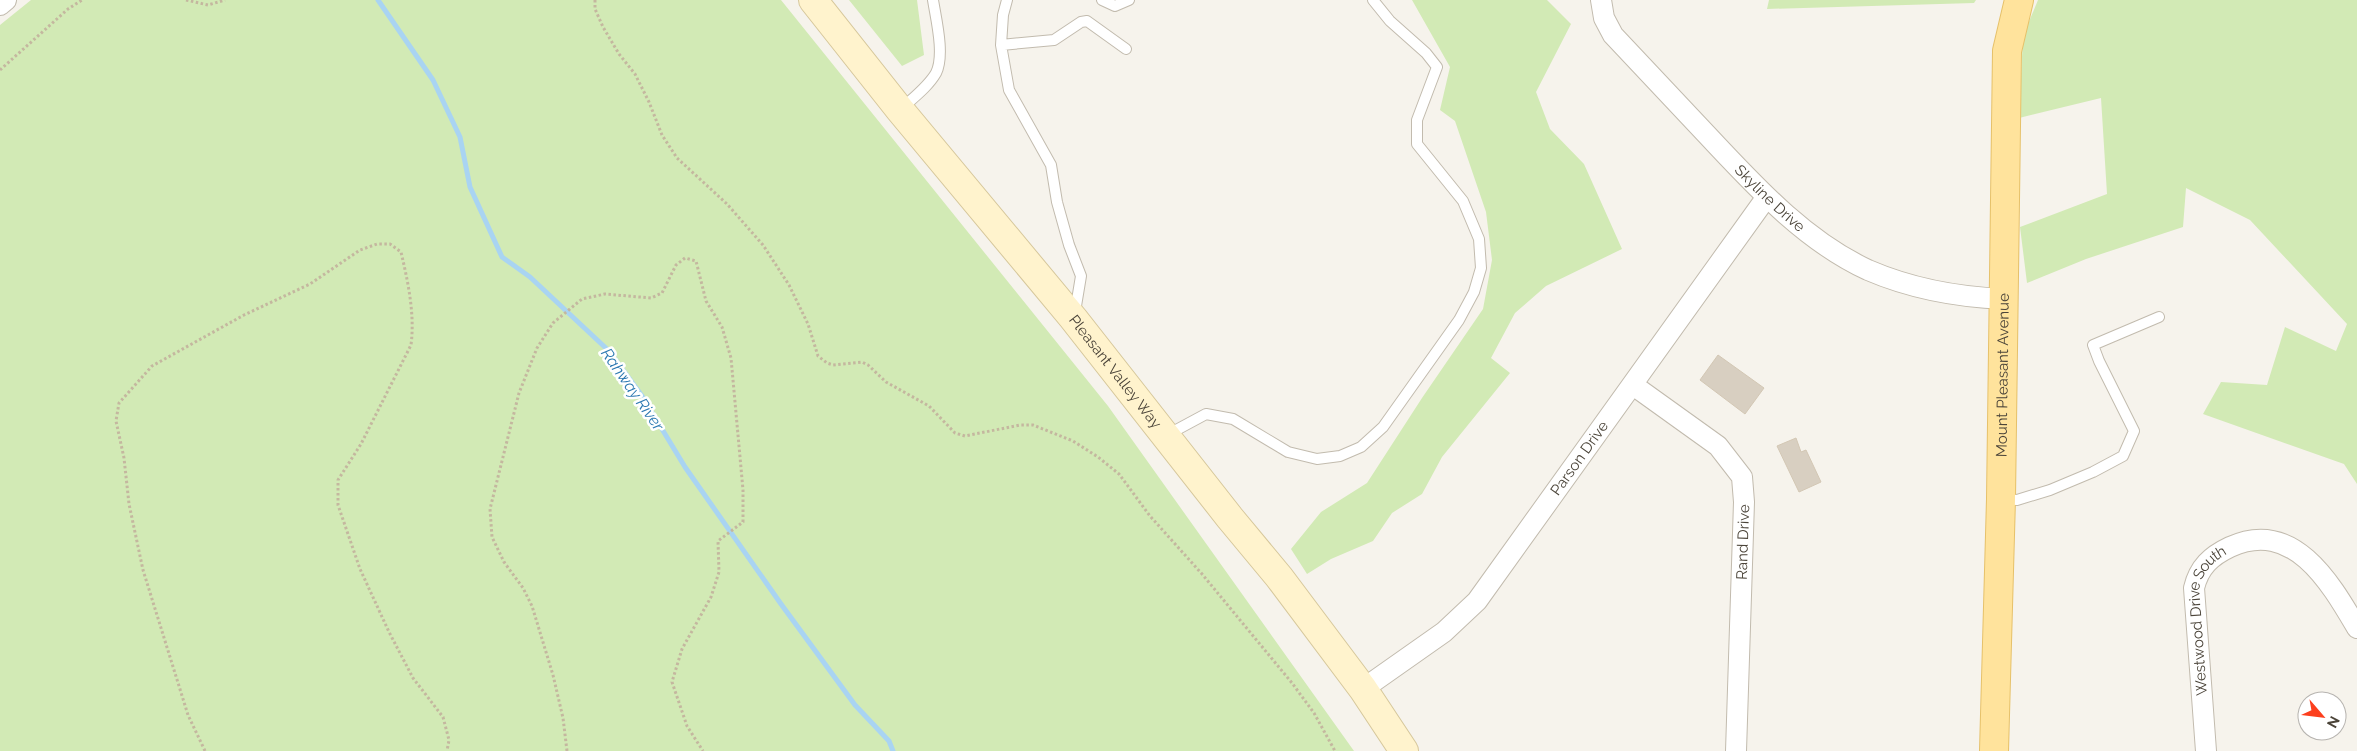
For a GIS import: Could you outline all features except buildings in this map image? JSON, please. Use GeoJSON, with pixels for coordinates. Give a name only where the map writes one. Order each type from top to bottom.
{"type":"FeatureCollection","features":[{"type":"Feature","properties":{"kind":"main road","name":"Pleasant Valley Way"},"geometry":{"type":"LineString","coordinates":[[813,0],[900,110],[1074,318],[1165,436],[1279,578],[1363,689],[1404,751]]}},
{"type":"Feature","properties":{"kind":"main road","name":"Mount Pleasant Avenue"},"geometry":{"type":"LineString","coordinates":[[1994,751],[2001,499],[2007,51],[2018,0]]}},
{"type":"Feature","properties":{"kind":"street"},"geometry":{"type":"LineString","coordinates":[[0,5],[6,0]]}},
{"type":"Feature","properties":{"kind":"street","name":"Skyline Drive"},"geometry":{"type":"LineString","coordinates":[[1601,0],[1604,18],[1613,35],[1766,198],[1820,241],[1867,269],[1928,290],[1967,297],[2004,299]]}},
{"type":"Feature","properties":{"kind":"street","name":"Parson Drive"},"geometry":{"type":"LineString","coordinates":[[1363,689],[1444,632],[1477,601],[1766,198]]}},
{"type":"Feature","properties":{"kind":"street","name":"Rand Drive"},"geometry":{"type":"LineString","coordinates":[[1633,385],[1718,446],[1742,477],[1744,502],[1736,751]]}},
{"type":"Feature","properties":{"kind":"street","name":"Westwood Drive South"},"geometry":{"type":"LineString","coordinates":[[2206,751],[2194,597],[2196,579],[2210,558],[2223,551],[2259,539],[2284,544],[2297,551],[2324,579],[2357,628]]}},
{"type":"Feature","properties":{"kind":"lane"},"geometry":{"type":"LineString","coordinates":[[900,110],[928,83],[936,72],[939,38],[934,0]]}},
{"type":"Feature","properties":{"kind":"lane"},"geometry":{"type":"LineString","coordinates":[[1007,0],[1003,15],[1001,45],[1009,90],[1051,165],[1064,228],[1082,276],[1074,318]]}},
{"type":"Feature","properties":{"kind":"lane"},"geometry":{"type":"LineString","coordinates":[[1003,15],[1012,0]]}},
{"type":"Feature","properties":{"kind":"lane"},"geometry":{"type":"LineString","coordinates":[[1102,0],[1114,6],[1129,0]]}},
{"type":"Feature","properties":{"kind":"lane"},"geometry":{"type":"LineString","coordinates":[[1165,436],[1206,414],[1233,419],[1288,452],[1295,454],[1317,458],[1340,456],[1361,447],[1383,428],[1459,320],[1474,292],[1481,268],[1479,239],[1463,201],[1417,144],[1418,120],[1437,67],[1426,53],[1390,21],[1373,0]]}},
{"type":"Feature","properties":{"kind":"lane"},"geometry":{"type":"LineString","coordinates":[[1001,45],[1054,40],[1081,22],[1087,21],[1126,49]]}},
{"type":"Feature","properties":{"kind":"lane"},"geometry":{"type":"LineString","coordinates":[[2001,499],[2017,500],[2050,490],[2093,472],[2123,456],[2134,431],[2093,345],[2159,317]]}},
{"type":"Feature","properties":{"kind":"path"},"geometry":{"type":"LineString","coordinates":[[0,70],[68,9],[82,0]]}},
{"type":"Feature","properties":{"kind":"path"},"geometry":{"type":"LineString","coordinates":[[186,0],[208,5],[225,0]]}},
{"type":"Feature","properties":{"kind":"path"},"geometry":{"type":"LineString","coordinates":[[595,0],[595,9],[603,27],[619,54],[634,74],[649,102],[662,135],[676,158],[727,204],[763,245],[789,284],[808,324],[818,356],[833,365],[855,362],[868,365],[886,382],[929,406],[955,434],[965,436],[1020,425],[1033,425],[1073,441],[1098,457],[1119,474],[1150,516],[1202,574],[1292,683],[1314,713],[1335,751]]}},
{"type":"Feature","properties":{"kind":"path"},"geometry":{"type":"LineString","coordinates":[[205,751],[188,715],[143,570],[129,504],[124,458],[116,421],[119,403],[152,366],[244,315],[310,284],[360,250],[377,244],[390,244],[401,252],[414,327],[412,345],[361,444],[338,480],[338,505],[360,569],[389,632],[413,678],[442,716],[449,740],[447,751]]}},
{"type":"Feature","properties":{"kind":"path"},"geometry":{"type":"LineString","coordinates":[[567,751],[563,718],[553,676],[532,606],[524,588],[504,562],[492,537],[490,509],[519,392],[537,348],[553,323],[582,299],[605,294],[652,298],[662,293],[676,264],[685,258],[696,261],[706,301],[722,327],[731,358],[742,473],[743,522],[718,541],[719,572],[711,597],[682,649],[672,682],[687,726],[703,751]]}},
{"type":"Feature","properties":{"kind":"green space"},"geometry":{"type":"Polygon","coordinates":[[[31,0],[781,0],[1108,406],[1354,751],[0,751],[0,25],[31,0]]]}},
{"type":"Feature","properties":{"kind":"green space"},"geometry":{"type":"Polygon","coordinates":[[[849,0],[917,0],[924,55],[902,66],[849,0]]]}},
{"type":"Feature","properties":{"kind":"green space"},"geometry":{"type":"Polygon","coordinates":[[[1412,0],[1547,0],[1571,24],[1536,92],[1550,129],[1584,164],[1622,249],[1546,286],[1515,313],[1491,358],[1510,373],[1442,457],[1422,494],[1392,513],[1373,541],[1331,559],[1307,574],[1291,549],[1321,512],[1367,483],[1483,309],[1492,260],[1486,212],[1455,121],[1440,110],[1450,67],[1412,0]]]}},
{"type":"Feature","properties":{"kind":"green space"},"geometry":{"type":"Polygon","coordinates":[[[1769,0],[1976,0],[1974,3],[1767,9],[1769,0]]]}},
{"type":"Feature","properties":{"kind":"green space"},"geometry":{"type":"Polygon","coordinates":[[[2038,0],[2357,0],[2357,484],[2344,464],[2203,414],[2221,382],[2267,385],[2285,327],[2336,351],[2347,324],[2250,220],[2186,188],[2183,227],[2086,259],[2027,283],[2020,227],[2107,194],[2101,98],[2019,118],[2023,36],[2038,0]]]}},
{"type":"Feature","properties":{"kind":"waterway","name":"Rahway River"},"geometry":{"type":"LineString","coordinates":[[378,0],[433,80],[460,137],[470,187],[502,257],[530,277],[609,351],[642,396],[685,467],[781,604],[855,705],[889,741],[893,751]]}}]}
